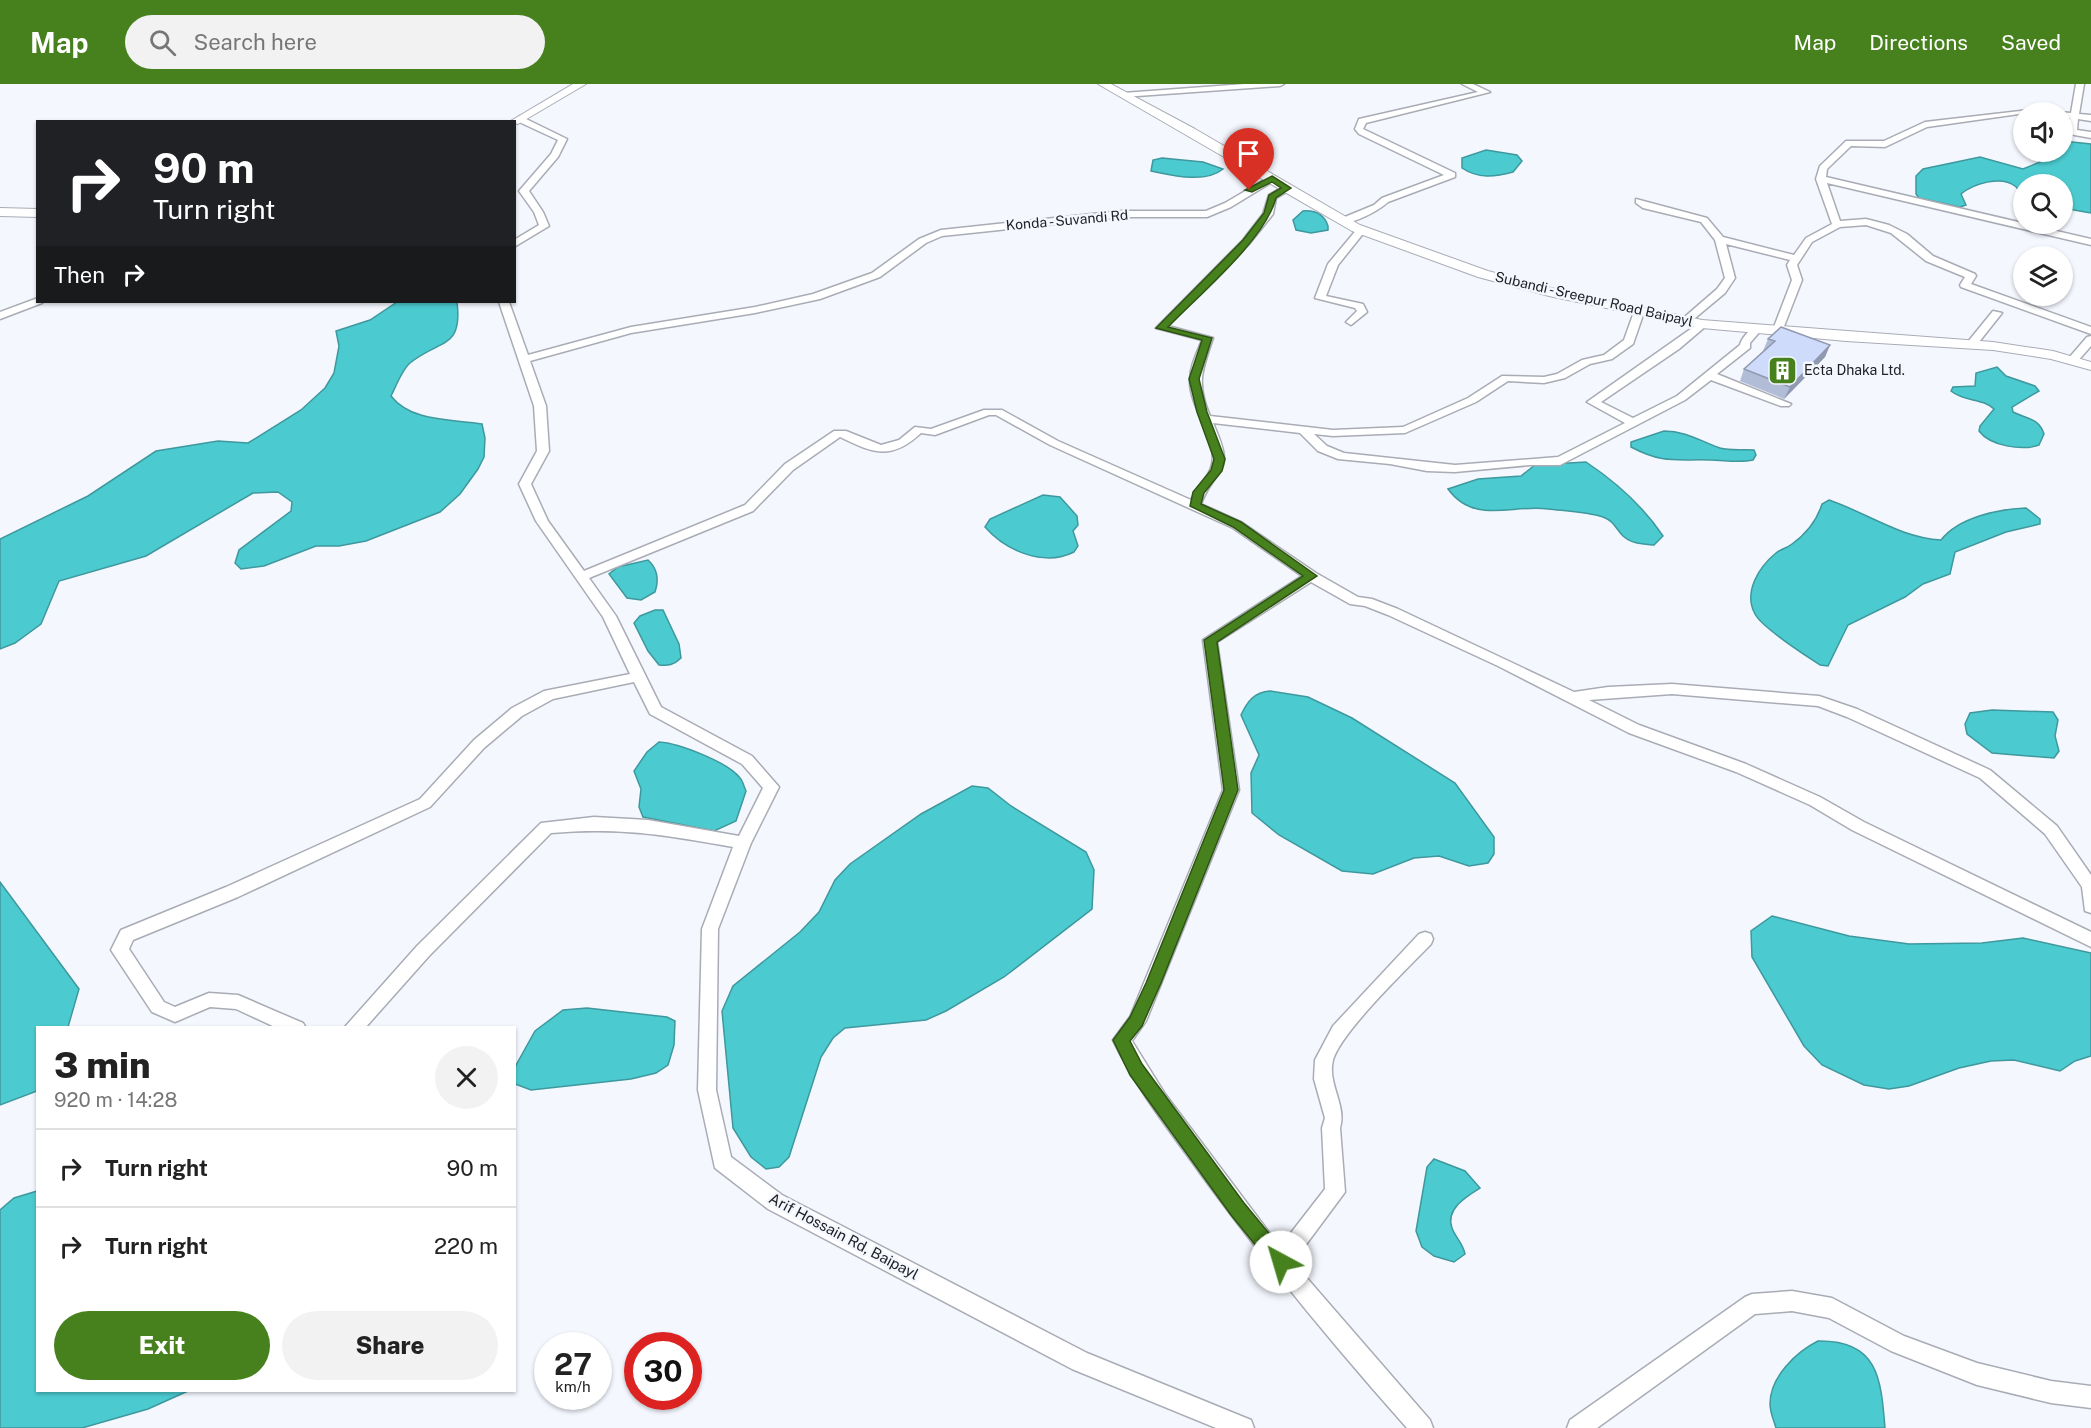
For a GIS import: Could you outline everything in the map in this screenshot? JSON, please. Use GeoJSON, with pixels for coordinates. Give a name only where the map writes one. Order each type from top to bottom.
{"type":"FeatureCollection","features":[{"type":"Feature","properties":{"kind":"street"},"geometry":{"type":"LineString","coordinates":[[517,120],[581,84]]}},
{"type":"Feature","properties":{"kind":"street","name":"Subandi - Sreepur Road Baipayl"},"geometry":{"type":"LineString","coordinates":[[1103,84],[1343,221],[1361,230],[1483,274],[1639,312],[1702,324],[1777,332],[1971,345],[2053,354],[2091,366]]}},
{"type":"Feature","properties":{"kind":"street"},"geometry":{"type":"LineString","coordinates":[[1122,95],[1280,84]]}},
{"type":"Feature","properties":{"kind":"street"},"geometry":{"type":"LineString","coordinates":[[1343,221],[1377,207],[1384,200],[1452,175],[1362,132],[1359,129],[1362,121],[1486,93],[1466,84]]}},
{"type":"Feature","properties":{"kind":"street"},"geometry":{"type":"LineString","coordinates":[[2080,84],[2072,132],[2091,135]]}},
{"type":"Feature","properties":{"kind":"street"},"geometry":{"type":"LineString","coordinates":[[2077,98],[2091,100]]}},
{"type":"Feature","properties":{"kind":"street"},"geometry":{"type":"LineString","coordinates":[[1837,225],[1821,179],[1823,168],[1849,143],[1892,142],[1925,125],[2013,114]]}},
{"type":"Feature","properties":{"kind":"street"},"geometry":{"type":"LineString","coordinates":[[2074,114],[2091,117]]}},
{"type":"Feature","properties":{"kind":"street"},"geometry":{"type":"LineString","coordinates":[[516,243],[544,225],[542,214],[529,201],[524,191],[555,156],[563,139],[517,120]]}},
{"type":"Feature","properties":{"kind":"street","name":"Konda - Suvandi Rd"},"geometry":{"type":"LineString","coordinates":[[525,359],[622,332],[802,302],[887,269],[907,249],[930,236],[962,229],[1121,214],[1207,214],[1228,205],[1272,179]]}},
{"type":"Feature","properties":{"kind":"street"},"geometry":{"type":"LineString","coordinates":[[1821,179],[2091,242]]}},
{"type":"Feature","properties":{"kind":"street"},"geometry":{"type":"LineString","coordinates":[[1195,506],[1199,492],[1216,471],[1220,459],[1205,419],[1194,379],[1208,338],[1161,328],[1246,242],[1268,213],[1272,196],[1287,188]]}},
{"type":"Feature","properties":{"kind":"street"},"geometry":{"type":"LineString","coordinates":[[1639,201],[1646,206],[1704,220],[1720,239],[1730,278],[1721,291],[1685,321]]}},
{"type":"Feature","properties":{"kind":"street"},"geometry":{"type":"LineString","coordinates":[[0,212],[36,213]]}},
{"type":"Feature","properties":{"kind":"street"},"geometry":{"type":"LineString","coordinates":[[1777,332],[1797,280],[1792,265],[1809,240],[1837,225],[1861,221],[1894,230],[1911,241],[1924,255],[1971,276],[1965,285],[2091,331]]}},
{"type":"Feature","properties":{"kind":"street"},"geometry":{"type":"LineString","coordinates":[[1351,322],[1362,312],[1359,306],[1320,298],[1333,264],[1361,230]]}},
{"type":"Feature","properties":{"kind":"street"},"geometry":{"type":"LineString","coordinates":[[1720,239],[1796,259]]}},
{"type":"Feature","properties":{"kind":"street"},"geometry":{"type":"LineString","coordinates":[[0,316],[36,302]]}},
{"type":"Feature","properties":{"kind":"street","name":"Arif Hossain Rd, Baipayl"},"geometry":{"type":"LineString","coordinates":[[504,303],[540,406],[543,451],[525,484],[542,521],[609,616],[655,711],[747,760],[771,787],[742,843],[710,929],[707,1090],[722,1162],[775,1202],[1080,1361],[1243,1428]]}},
{"type":"Feature","properties":{"kind":"street"},"geometry":{"type":"LineString","coordinates":[[1205,419],[1333,433],[1406,430],[1472,400],[1506,378],[1544,381],[1561,376],[1586,362],[1608,357],[1629,342],[1639,312]]}},
{"type":"Feature","properties":{"kind":"street"},"geometry":{"type":"LineString","coordinates":[[1971,345],[1997,313]]}},
{"type":"Feature","properties":{"kind":"street"},"geometry":{"type":"LineString","coordinates":[[1634,423],[1593,402],[1675,346],[1702,324]]}},
{"type":"Feature","properties":{"kind":"street"},"geometry":{"type":"LineString","coordinates":[[1304,430],[1313,442],[1338,457],[1392,460],[1441,468],[1540,459],[1560,460],[1680,398],[1746,346],[1745,343],[1757,329]]}},
{"type":"Feature","properties":{"kind":"street"},"geometry":{"type":"LineString","coordinates":[[2072,360],[2091,339]]}},
{"type":"Feature","properties":{"kind":"street"},"geometry":{"type":"LineString","coordinates":[[1709,375],[1785,404]]}},
{"type":"Feature","properties":{"kind":"street"},"geometry":{"type":"LineString","coordinates":[[582,576],[749,508],[789,467],[838,433],[873,450],[883,450],[901,443],[919,429],[931,433],[988,412],[998,412],[1054,443],[1237,525],[1311,576],[1355,602],[1367,602],[1393,612],[1634,729],[1741,768],[1815,801],[1858,826],[2091,940]]}},
{"type":"Feature","properties":{"kind":"street"},"geometry":{"type":"LineString","coordinates":[[1311,576],[1210,640],[1231,790],[1154,983],[1137,1021],[1122,1040],[1143,1079],[1238,1209],[1377,1379],[1422,1428]]}},
{"type":"Feature","properties":{"kind":"street"},"geometry":{"type":"LineString","coordinates":[[292,1026],[238,1002],[209,1000],[175,1014],[166,1011],[158,1006],[120,950],[127,935],[232,892],[425,803],[479,744],[525,708],[549,695],[638,677]]}},
{"type":"Feature","properties":{"kind":"street"},"geometry":{"type":"LineString","coordinates":[[1570,698],[1608,692],[1672,689],[1819,701],[1852,713],[1985,774],[2051,830],[2090,886],[2091,906]]}},
{"type":"Feature","properties":{"kind":"street"},"geometry":{"type":"LineString","coordinates":[[355,1026],[423,951],[547,827],[594,823],[648,826],[742,843]]}},
{"type":"Feature","properties":{"kind":"street"},"geometry":{"type":"LineString","coordinates":[[1281,1262],[1335,1192],[1331,1128],[1334,1118],[1323,1079],[1324,1060],[1339,1031],[1425,939]]}},
{"type":"Feature","properties":{"kind":"street"},"geometry":{"type":"LineString","coordinates":[[1578,1428],[1752,1304],[1792,1301],[1832,1308],[1898,1344],[1977,1374],[2051,1392],[2091,1397]]}},
{"type":"Feature","properties":{"kind":"water"},"geometry":{"type":"Polygon","coordinates":[[[2073,142],[2091,144],[2091,213],[2073,210],[2073,174],[2013,174],[2013,185],[2002,181],[1987,182],[1961,194],[1966,205],[1960,207],[1919,198],[1916,194],[1916,176],[1923,169],[1980,157],[2023,169],[2040,162],[2073,162],[2073,142]]]}},
{"type":"Feature","properties":{"kind":"water"},"geometry":{"type":"Polygon","coordinates":[[[1486,150],[1517,155],[1522,161],[1513,172],[1493,176],[1474,174],[1462,168],[1462,158],[1486,150]]]}},
{"type":"Feature","properties":{"kind":"water"},"geometry":{"type":"Polygon","coordinates":[[[1162,158],[1203,162],[1223,169],[1216,174],[1198,177],[1151,171],[1153,160],[1162,158]]]}},
{"type":"Feature","properties":{"kind":"water"},"geometry":{"type":"Polygon","coordinates":[[[1303,211],[1315,212],[1321,216],[1328,230],[1311,233],[1296,230],[1293,220],[1303,211]]]}},
{"type":"Feature","properties":{"kind":"water"},"geometry":{"type":"Polygon","coordinates":[[[396,303],[457,303],[458,317],[452,336],[447,342],[410,363],[391,396],[409,411],[420,415],[482,424],[485,438],[484,457],[460,494],[440,512],[366,541],[339,546],[316,546],[264,566],[241,569],[235,563],[239,550],[291,511],[292,502],[278,492],[253,493],[146,556],[59,581],[41,624],[15,643],[0,649],[0,539],[88,496],[156,451],[218,441],[248,443],[301,410],[325,388],[334,373],[339,346],[336,331],[370,320],[396,303]]]}},
{"type":"Feature","properties":{"kind":"water"},"geometry":{"type":"Polygon","coordinates":[[[1997,367],[2006,376],[2035,386],[2039,391],[2012,407],[2013,412],[2032,420],[2042,429],[2044,434],[2039,445],[2007,446],[1984,436],[1979,431],[1980,426],[1994,409],[1951,391],[1953,387],[1975,386],[1976,373],[1997,367]]]}},
{"type":"Feature","properties":{"kind":"water"},"geometry":{"type":"Polygon","coordinates":[[[1664,431],[1686,435],[1724,449],[1754,450],[1756,455],[1753,460],[1742,461],[1670,460],[1652,456],[1631,447],[1631,442],[1664,431]]]}},
{"type":"Feature","properties":{"kind":"water"},"geometry":{"type":"Polygon","coordinates":[[[1586,462],[1618,486],[1647,515],[1663,536],[1654,545],[1630,541],[1603,517],[1534,508],[1482,510],[1470,507],[1458,500],[1448,489],[1478,479],[1521,476],[1535,465],[1586,462]]]}},
{"type":"Feature","properties":{"kind":"water"},"geometry":{"type":"Polygon","coordinates":[[[1043,495],[1060,497],[1077,516],[1078,525],[1073,531],[1078,546],[1074,552],[1050,558],[1026,554],[1004,543],[985,527],[990,519],[1043,495]]]}},
{"type":"Feature","properties":{"kind":"water"},"geometry":{"type":"Polygon","coordinates":[[[1829,500],[1912,535],[1941,540],[1958,525],[1992,512],[2004,510],[2026,508],[2040,519],[2040,524],[2006,532],[1955,552],[1950,574],[1923,584],[1905,597],[1848,625],[1828,666],[1820,665],[1784,641],[1759,620],[1752,606],[1751,597],[1755,580],[1764,565],[1776,553],[1802,536],[1814,521],[1822,504],[1829,500]]]}},
{"type":"Feature","properties":{"kind":"water"},"geometry":{"type":"Polygon","coordinates":[[[648,560],[657,575],[655,592],[641,600],[627,598],[609,574],[618,567],[648,560]]]}},
{"type":"Feature","properties":{"kind":"water"},"geometry":{"type":"Polygon","coordinates":[[[655,610],[663,610],[679,644],[681,658],[671,665],[659,665],[648,651],[634,623],[640,616],[655,610]]]}},
{"type":"Feature","properties":{"kind":"water"},"geometry":{"type":"Polygon","coordinates":[[[1270,691],[1308,697],[1352,718],[1455,783],[1494,837],[1494,854],[1488,863],[1469,866],[1439,856],[1414,858],[1373,874],[1342,871],[1279,835],[1252,813],[1251,773],[1259,755],[1241,715],[1252,698],[1270,691]]]}},
{"type":"Feature","properties":{"kind":"water"},"geometry":{"type":"Polygon","coordinates":[[[1992,710],[2053,712],[2058,720],[2055,736],[2059,751],[2054,758],[1992,753],[1967,734],[1965,724],[1970,713],[1992,710]]]}},
{"type":"Feature","properties":{"kind":"water"},"geometry":{"type":"Polygon","coordinates":[[[659,742],[702,754],[725,766],[740,778],[746,791],[736,821],[714,831],[643,817],[639,807],[641,789],[634,771],[647,752],[659,742]]]}},
{"type":"Feature","properties":{"kind":"water"},"geometry":{"type":"Polygon","coordinates":[[[972,786],[988,788],[1011,806],[1086,852],[1094,870],[1092,909],[1004,977],[946,1011],[926,1020],[845,1028],[833,1038],[821,1057],[789,1157],[779,1167],[766,1169],[751,1157],[733,1128],[722,1011],[733,986],[800,932],[819,912],[835,880],[850,864],[921,814],[972,786]]]}},
{"type":"Feature","properties":{"kind":"water"},"geometry":{"type":"Polygon","coordinates":[[[0,882],[79,989],[68,1026],[36,1026],[36,1091],[0,1105],[0,882]]]}},
{"type":"Feature","properties":{"kind":"water"},"geometry":{"type":"Polygon","coordinates":[[[1772,916],[1849,936],[1909,944],[1982,943],[2023,938],[2091,953],[2091,1056],[2075,1061],[2060,1071],[2014,1060],[1991,1061],[1959,1068],[1909,1086],[1889,1089],[1864,1085],[1822,1065],[1804,1046],[1752,957],[1751,931],[1772,916]]]}},
{"type":"Feature","properties":{"kind":"water"},"geometry":{"type":"Polygon","coordinates":[[[587,1008],[667,1017],[675,1021],[674,1045],[668,1065],[656,1073],[631,1079],[531,1090],[516,1084],[516,1065],[535,1031],[563,1010],[587,1008]]]}},
{"type":"Feature","properties":{"kind":"water"},"geometry":{"type":"Polygon","coordinates":[[[1434,1159],[1465,1171],[1480,1188],[1454,1209],[1452,1228],[1465,1254],[1454,1262],[1434,1256],[1422,1247],[1416,1231],[1427,1167],[1434,1159]]]}},
{"type":"Feature","properties":{"kind":"water"},"geometry":{"type":"Polygon","coordinates":[[[36,1191],[36,1392],[186,1392],[148,1409],[82,1428],[0,1428],[0,1210],[14,1198],[36,1191]]]}},
{"type":"Feature","properties":{"kind":"water"},"geometry":{"type":"Polygon","coordinates":[[[1818,1341],[1838,1342],[1853,1347],[1865,1355],[1878,1378],[1885,1428],[1776,1428],[1770,1404],[1774,1384],[1793,1359],[1818,1341]]]}},
{"type":"Feature","properties":{"kind":"building","name":"Ecta Dhaka Ltd."},"geometry":{"type":"Polygon","coordinates":[[[1781,327],[1830,345],[1790,387],[1744,369],[1775,341],[1768,339],[1781,327]]]}},
{"type":"Feature","properties":{"kind":"place","name":"Ecta Dhaka Ltd."},"geometry":{"type":"Point","coordinates":[1783,370]}},
{"type":"Feature","properties":{"kind":"route"},"geometry":{"type":"LineString","coordinates":[[1249,190],[1272,179],[1287,188],[1272,196],[1268,213],[1246,242],[1161,328],[1208,338],[1194,379],[1202,412],[1220,459],[1216,471],[1199,492],[1195,506],[1237,525],[1286,556],[1311,576],[1210,640],[1231,790],[1191,884],[1154,983],[1137,1021],[1122,1040],[1136,1070],[1238,1209],[1281,1262]]}}]}
